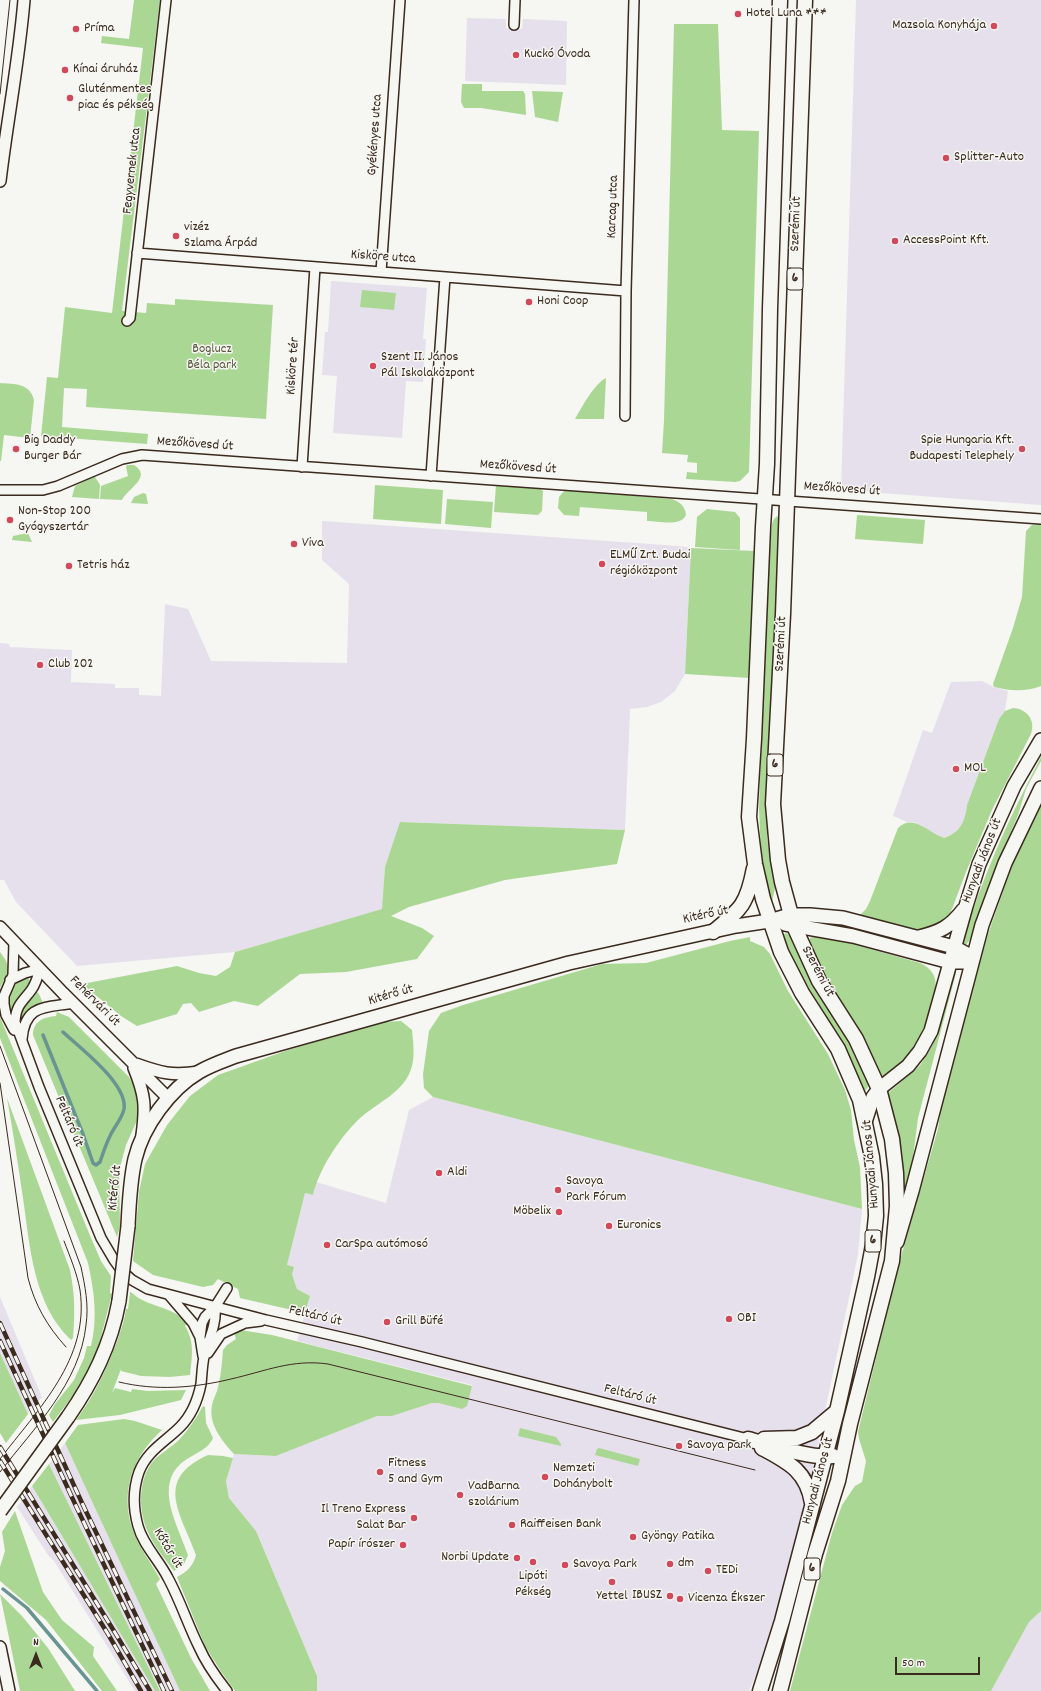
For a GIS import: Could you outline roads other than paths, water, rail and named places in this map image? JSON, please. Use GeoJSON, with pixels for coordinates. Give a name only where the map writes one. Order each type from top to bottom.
{"type":"FeatureCollection","features":[{"type":"Feature","properties":{"kind":"main road","name":"Szerémi út"},"geometry":{"type":"LineString","coordinates":[[780,0],[765,499],[749,817],[755,864],[769,921],[781,952],[791,972],[844,1062],[860,1100],[865,1122]]}},
{"type":"Feature","properties":{"kind":"main road","name":"Szerémi út"},"geometry":{"type":"LineString","coordinates":[[804,0],[783,614],[773,804],[778,860],[792,920],[819,981],[856,1039],[879,1089],[892,1139],[896,1173],[897,1206],[892,1261]]}},
{"type":"Feature","properties":{"kind":"main road","name":"Hunyadi János út"},"geometry":{"type":"LineString","coordinates":[[760,1691],[782,1621],[837,1411],[873,1245],[876,1216],[875,1184],[865,1122],[873,1097],[879,1089],[908,1066],[920,1051],[931,1031],[979,864],[1014,786],[1041,740]]}},
{"type":"Feature","properties":{"kind":"main road","name":"Hunyadi János út"},"geometry":{"type":"LineString","coordinates":[[780,1691],[815,1554],[838,1481],[850,1424],[972,959],[991,900],[1005,863],[1041,788]]}},
{"type":"Feature","properties":{"kind":"main road"},"geometry":{"type":"LineString","coordinates":[[713,932],[738,912],[750,887],[755,864]]}},
{"type":"Feature","properties":{"kind":"main road"},"geometry":{"type":"LineString","coordinates":[[917,938],[944,929],[955,920],[966,906]]}},
{"type":"Feature","properties":{"kind":"main road","name":"Kitérő út"},"geometry":{"type":"LineString","coordinates":[[0,1511],[68,1417],[83,1395],[97,1370],[115,1326],[120,1301],[135,1158],[142,1140],[168,1098],[182,1083],[199,1072],[236,1056],[562,965],[769,921],[792,920],[810,914],[843,918],[954,947],[966,953],[972,959],[964,962],[950,962],[792,920]]}},
{"type":"Feature","properties":{"kind":"main road"},"geometry":{"type":"LineString","coordinates":[[748,1439],[797,1438],[812,1432],[837,1411]]}},
{"type":"Feature","properties":{"kind":"main road"},"geometry":{"type":"LineString","coordinates":[[748,1439],[825,1457],[835,1456],[846,1447]]}},
{"type":"Feature","properties":{"kind":"main road"},"geometry":{"type":"LineString","coordinates":[[748,1439],[784,1460],[799,1472],[810,1491],[812,1505]]}},
{"type":"Feature","properties":{"kind":"street"},"geometry":{"type":"LineString","coordinates":[[0,181],[8,111],[21,36],[24,0]]}},
{"type":"Feature","properties":{"kind":"street","name":"Fegyvernek utca"},"geometry":{"type":"LineString","coordinates":[[127,321],[130,318],[166,0]]}},
{"type":"Feature","properties":{"kind":"street","name":"Gyékényes utca"},"geometry":{"type":"LineString","coordinates":[[381,272],[400,0]]}},
{"type":"Feature","properties":{"kind":"street"},"geometry":{"type":"LineString","coordinates":[[514,25],[515,0]]}},
{"type":"Feature","properties":{"kind":"street","name":"Karcag utca"},"geometry":{"type":"LineString","coordinates":[[625,416],[626,291],[634,0]]}},
{"type":"Feature","properties":{"kind":"street","name":"Kisköre utca"},"geometry":{"type":"LineString","coordinates":[[137,253],[626,291]]}},
{"type":"Feature","properties":{"kind":"street","name":"Kisköre tér"},"geometry":{"type":"LineString","coordinates":[[302,467],[315,267]]}},
{"type":"Feature","properties":{"kind":"street"},"geometry":{"type":"LineString","coordinates":[[431,476],[445,277]]}},
{"type":"Feature","properties":{"kind":"street","name":"Mezőkövesd út"},"geometry":{"type":"LineString","coordinates":[[0,490],[43,490],[58,486],[122,459],[142,456],[1041,519]]}},
{"type":"Feature","properties":{"kind":"street","name":"Fehérvári út"},"geometry":{"type":"LineString","coordinates":[[0,927],[73,1004],[168,1098]]}},
{"type":"Feature","properties":{"kind":"street","name":"Feltáró út"},"geometry":{"type":"LineString","coordinates":[[14,942],[13,975],[4,996],[4,1004],[6,1015],[22,1045]]}},
{"type":"Feature","properties":{"kind":"street"},"geometry":{"type":"LineString","coordinates":[[10,980],[25,973],[40,969]]}},
{"type":"Feature","properties":{"kind":"street","name":"Feltáró út"},"geometry":{"type":"LineString","coordinates":[[40,969],[35,984],[19,1004],[15,1012],[15,1022],[22,1045],[101,1238],[114,1260],[132,1280],[148,1289],[215,1307],[362,1342],[748,1439]]}},
{"type":"Feature","properties":{"kind":"street","name":"Feltáró út"},"geometry":{"type":"LineString","coordinates":[[22,1045],[23,1027],[31,1014],[39,1009],[73,1004]]}},
{"type":"Feature","properties":{"kind":"street"},"geometry":{"type":"LineString","coordinates":[[132,1062],[158,1072],[170,1074],[180,1075],[199,1072]]}},
{"type":"Feature","properties":{"kind":"street"},"geometry":{"type":"LineString","coordinates":[[132,1062],[144,1097],[145,1108],[142,1140]]}},
{"type":"Feature","properties":{"kind":"street"},"geometry":{"type":"LineString","coordinates":[[215,1307],[227,1288]]}},
{"type":"Feature","properties":{"kind":"street","name":"Kőtár út"},"geometry":{"type":"LineString","coordinates":[[169,1295],[193,1323],[200,1337],[204,1359]]}},
{"type":"Feature","properties":{"kind":"street","name":"Kőtár út"},"geometry":{"type":"LineString","coordinates":[[200,1337],[205,1317],[215,1307]]}},
{"type":"Feature","properties":{"kind":"street","name":"Kőtár út"},"geometry":{"type":"LineString","coordinates":[[215,1307],[215,1319],[204,1359],[201,1384],[191,1411],[180,1427],[159,1444],[147,1458],[140,1471],[135,1487],[134,1500],[138,1527],[143,1539],[168,1578],[206,1660],[227,1691]]}},
{"type":"Feature","properties":{"kind":"street","name":"Kőtár út"},"geometry":{"type":"LineString","coordinates":[[204,1359],[221,1334],[245,1323],[266,1320]]}},
{"type":"Feature","properties":{"kind":"street"},"geometry":{"type":"LineString","coordinates":[[0,1647],[9,1691]]}},
{"type":"Feature","properties":{"kind":"waterway"},"geometry":{"type":"LineString","coordinates":[[43,1035],[83,1134],[93,1163],[96,1165],[100,1162],[109,1139],[123,1113],[123,1099],[119,1089],[111,1078],[91,1057],[63,1032]]}},
{"type":"Feature","properties":{"kind":"waterway"},"geometry":{"type":"LineString","coordinates":[[3,1589],[27,1608],[97,1691]]}},
{"type":"Feature","properties":{"kind":"tram line"},"geometry":{"type":"LineString","coordinates":[[0,94],[10,0]]}},
{"type":"Feature","properties":{"kind":"tram line"},"geometry":{"type":"LineString","coordinates":[[0,1046],[81,1267],[87,1303],[86,1325],[82,1346],[75,1366],[54,1404],[0,1472]]}},
{"type":"Feature","properties":{"kind":"tram line"},"geometry":{"type":"LineString","coordinates":[[0,1083],[28,1278],[42,1315],[66,1347]]}},
{"type":"Feature","properties":{"kind":"tram line"},"geometry":{"type":"LineString","coordinates":[[0,1459],[45,1402],[58,1382],[69,1361],[77,1338],[81,1315],[80,1290],[64,1241]]}},
{"type":"Feature","properties":{"kind":"tram line"},"geometry":{"type":"LineString","coordinates":[[119,1382],[147,1387],[203,1385],[291,1364],[328,1364],[755,1470]]}},
{"type":"Feature","properties":{"kind":"railway"},"geometry":{"type":"LineString","coordinates":[[0,1323],[82,1503],[172,1691]]}},
{"type":"Feature","properties":{"kind":"railway"},"geometry":{"type":"LineString","coordinates":[[0,1341],[164,1691]]}},
{"type":"Feature","properties":{"kind":"railway"},"geometry":{"type":"LineString","coordinates":[[0,1447],[150,1691]]}},
{"type":"Feature","properties":{"kind":"railway"},"geometry":{"type":"LineString","coordinates":[[0,1461],[108,1634],[141,1691]]}},
{"type":"Feature","properties":{"kind":"place","name":"Hotel Luna ***"},"geometry":{"type":"Point","coordinates":[738,14]}},
{"type":"Feature","properties":{"kind":"place","name":"Mazsola Konyhája"},"geometry":{"type":"Point","coordinates":[994,26]}},
{"type":"Feature","properties":{"kind":"place","name":"Príma"},"geometry":{"type":"Point","coordinates":[76,29]}},
{"type":"Feature","properties":{"kind":"place","name":"Kuckó Óvoda"},"geometry":{"type":"Point","coordinates":[516,55]}},
{"type":"Feature","properties":{"kind":"place","name":"Kínai áruház"},"geometry":{"type":"Point","coordinates":[65,70]}},
{"type":"Feature","properties":{"kind":"place","name":"Gluténmentes piac és pékség"},"geometry":{"type":"Point","coordinates":[70,98]}},
{"type":"Feature","properties":{"kind":"place","name":"Splitter-Auto"},"geometry":{"type":"Point","coordinates":[946,158]}},
{"type":"Feature","properties":{"kind":"place","name":"vizéz Szlama Árpád"},"geometry":{"type":"Point","coordinates":[176,236]}},
{"type":"Feature","properties":{"kind":"place","name":"AccessPoint Kft."},"geometry":{"type":"Point","coordinates":[895,241]}},
{"type":"Feature","properties":{"kind":"place","name":"Honi Coop"},"geometry":{"type":"Point","coordinates":[529,302]}},
{"type":"Feature","properties":{"kind":"place","name":"Szent II. János Pál Iskolaközpont"},"geometry":{"type":"Point","coordinates":[373,366]}},
{"type":"Feature","properties":{"kind":"place","name":"Big Daddy Burger Bár"},"geometry":{"type":"Point","coordinates":[16,449]}},
{"type":"Feature","properties":{"kind":"place","name":"Spie Hungaria Kft. Budapesti Telephely"},"geometry":{"type":"Point","coordinates":[1022,449]}},
{"type":"Feature","properties":{"kind":"place","name":"Non-Stop 200 Gyógyszertár"},"geometry":{"type":"Point","coordinates":[10,520]}},
{"type":"Feature","properties":{"kind":"place","name":"Viva"},"geometry":{"type":"Point","coordinates":[294,544]}},
{"type":"Feature","properties":{"kind":"place","name":"ELMŰ Zrt. Budai régióközpont"},"geometry":{"type":"Point","coordinates":[602,564]}},
{"type":"Feature","properties":{"kind":"place","name":"Tetris ház"},"geometry":{"type":"Point","coordinates":[69,566]}},
{"type":"Feature","properties":{"kind":"place","name":"Club 202"},"geometry":{"type":"Point","coordinates":[40,665]}},
{"type":"Feature","properties":{"kind":"place","name":"MOL"},"geometry":{"type":"Point","coordinates":[956,769]}},
{"type":"Feature","properties":{"kind":"place","name":"Aldi"},"geometry":{"type":"Point","coordinates":[439,1173]}},
{"type":"Feature","properties":{"kind":"place","name":"Savoya Park Fórum"},"geometry":{"type":"Point","coordinates":[558,1190]}},
{"type":"Feature","properties":{"kind":"place","name":"Möbelix"},"geometry":{"type":"Point","coordinates":[559,1212]}},
{"type":"Feature","properties":{"kind":"place","name":"Euronics"},"geometry":{"type":"Point","coordinates":[609,1226]}},
{"type":"Feature","properties":{"kind":"place","name":"CarSpa autómosó"},"geometry":{"type":"Point","coordinates":[327,1245]}},
{"type":"Feature","properties":{"kind":"place","name":"OBI"},"geometry":{"type":"Point","coordinates":[729,1319]}},
{"type":"Feature","properties":{"kind":"place","name":"Grill Büfé"},"geometry":{"type":"Point","coordinates":[387,1322]}},
{"type":"Feature","properties":{"kind":"place","name":"Savoya park"},"geometry":{"type":"Point","coordinates":[679,1446]}},
{"type":"Feature","properties":{"kind":"place","name":"Fitness 5 and Gym"},"geometry":{"type":"Point","coordinates":[380,1472]}},
{"type":"Feature","properties":{"kind":"place","name":"Nemzeti Dohánybolt"},"geometry":{"type":"Point","coordinates":[545,1477]}},
{"type":"Feature","properties":{"kind":"place","name":"VadBarna szolárium"},"geometry":{"type":"Point","coordinates":[460,1495]}},
{"type":"Feature","properties":{"kind":"place","name":"Il Treno Express Salat Bar"},"geometry":{"type":"Point","coordinates":[414,1518]}},
{"type":"Feature","properties":{"kind":"place","name":"Raiffeisen Bank"},"geometry":{"type":"Point","coordinates":[512,1525]}},
{"type":"Feature","properties":{"kind":"place","name":"Gyöngy Patika"},"geometry":{"type":"Point","coordinates":[633,1537]}},
{"type":"Feature","properties":{"kind":"place","name":"Papír írószer"},"geometry":{"type":"Point","coordinates":[403,1545]}},
{"type":"Feature","properties":{"kind":"place","name":"Norbi Update"},"geometry":{"type":"Point","coordinates":[517,1558]}},
{"type":"Feature","properties":{"kind":"place","name":"Lipóti Pékség"},"geometry":{"type":"Point","coordinates":[533,1562]}},
{"type":"Feature","properties":{"kind":"place","name":"dm"},"geometry":{"type":"Point","coordinates":[670,1564]}},
{"type":"Feature","properties":{"kind":"place","name":"Savoya Park"},"geometry":{"type":"Point","coordinates":[565,1565]}},
{"type":"Feature","properties":{"kind":"place","name":"TEDi"},"geometry":{"type":"Point","coordinates":[708,1571]}},
{"type":"Feature","properties":{"kind":"place","name":"Yettel"},"geometry":{"type":"Point","coordinates":[612,1582]}},
{"type":"Feature","properties":{"kind":"place","name":"IBUSZ"},"geometry":{"type":"Point","coordinates":[670,1596]}},
{"type":"Feature","properties":{"kind":"place","name":"Vicenza Ékszer"},"geometry":{"type":"Point","coordinates":[680,1599]}},
{"type":"Feature","properties":{"kind":"park label","name":"Boglucz Béla park"},"geometry":{"type":"Point","coordinates":[212,358]}}]}
